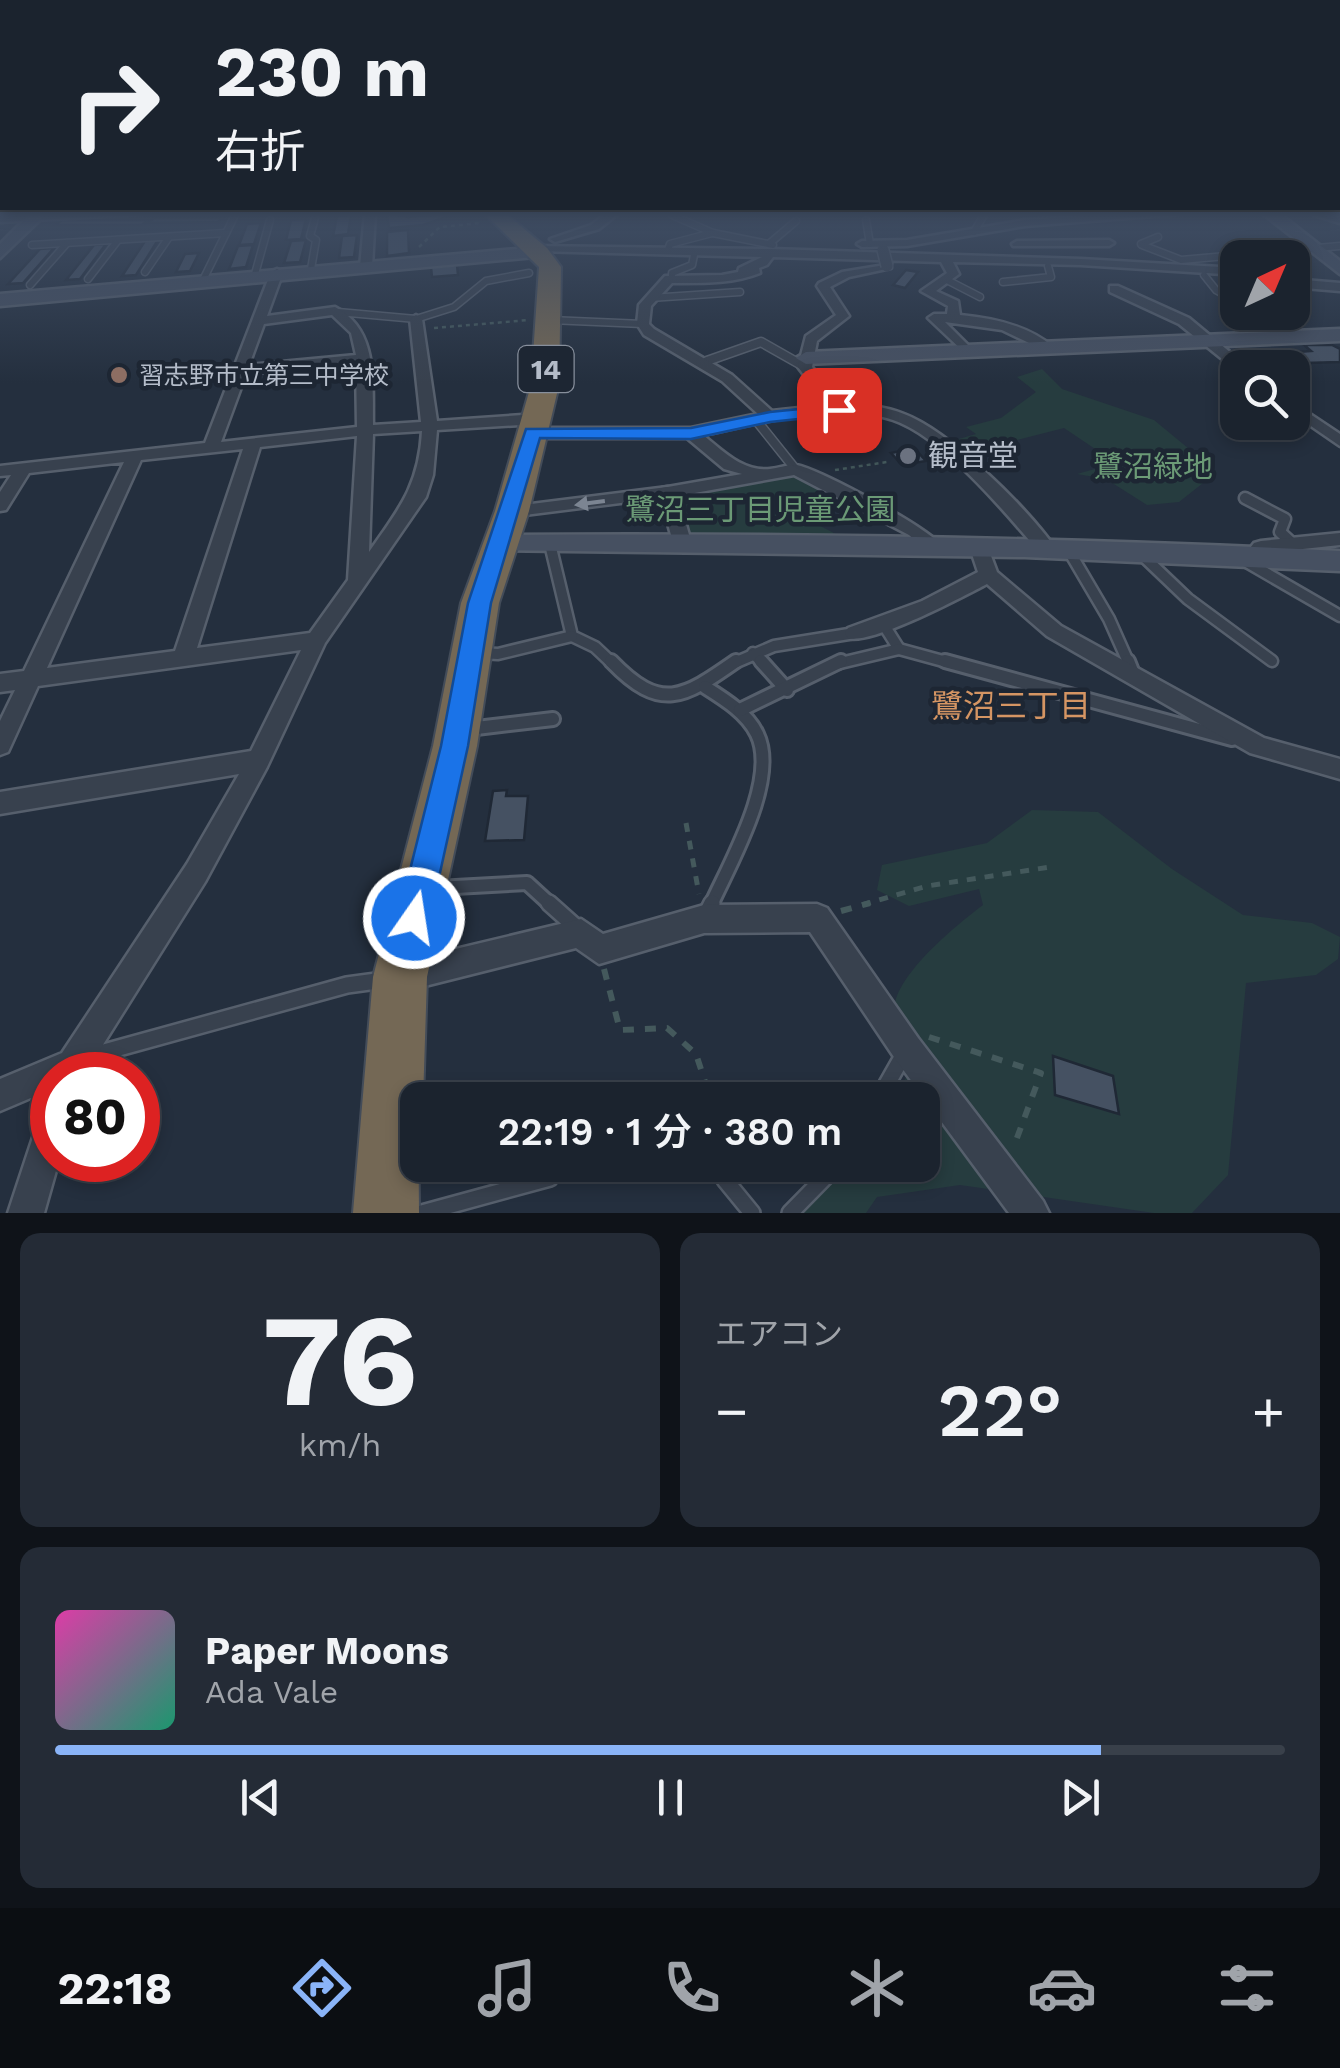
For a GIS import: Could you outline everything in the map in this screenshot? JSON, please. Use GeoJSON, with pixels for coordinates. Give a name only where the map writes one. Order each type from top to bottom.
{"type":"FeatureCollection","features":[{"type":"Feature","properties":{"kind":"highway","name":"14"},"geometry":{"type":"LineString","coordinates":[[386,1213],[400,977],[457,730],[468,653],[545,385],[550,270]]}},
{"type":"Feature","properties":{"kind":"street"},"geometry":{"type":"LineString","coordinates":[[203,280],[307,270]]}},
{"type":"Feature","properties":{"kind":"street"},"geometry":{"type":"LineString","coordinates":[[0,298],[325,270]]}},
{"type":"Feature","properties":{"kind":"street"},"geometry":{"type":"LineString","coordinates":[[744,270],[748,274]]}},
{"type":"Feature","properties":{"kind":"street"},"geometry":{"type":"LineString","coordinates":[[761,270],[722,279],[672,278],[650,298],[643,324],[661,340],[707,361],[743,387],[763,418]]}},
{"type":"Feature","properties":{"kind":"street"},"geometry":{"type":"LineString","coordinates":[[839,410],[806,362],[811,338],[843,316],[824,292],[826,283],[874,270]]}},
{"type":"Feature","properties":{"kind":"street"},"geometry":{"type":"LineString","coordinates":[[951,270],[953,274],[927,291],[954,304],[953,318]]}},
{"type":"Feature","properties":{"kind":"street"},"geometry":{"type":"LineString","coordinates":[[1111,270],[1220,275]]}},
{"type":"Feature","properties":{"kind":"street"},"geometry":{"type":"LineString","coordinates":[[1173,270],[1220,274]]}},
{"type":"Feature","properties":{"kind":"street"},"geometry":{"type":"LineString","coordinates":[[211,448],[276,274]]}},
{"type":"Feature","properties":{"kind":"street"},"geometry":{"type":"LineString","coordinates":[[1310,282],[1340,284]]}},
{"type":"Feature","properties":{"kind":"street"},"geometry":{"type":"LineString","coordinates":[[1114,288],[1161,307],[1220,350]]}},
{"type":"Feature","properties":{"kind":"street"},"geometry":{"type":"LineString","coordinates":[[262,320],[338,312],[357,332],[369,430],[368,495],[356,580]]}},
{"type":"Feature","properties":{"kind":"street"},"geometry":{"type":"LineString","coordinates":[[966,350],[934,318],[1018,329],[1046,347]]}},
{"type":"Feature","properties":{"kind":"street"},"geometry":{"type":"LineString","coordinates":[[82,1052],[196,873],[259,760],[316,640],[424,480],[434,426],[416,324]]}},
{"type":"Feature","properties":{"kind":"street"},"geometry":{"type":"LineString","coordinates":[[806,362],[966,350],[1340,335]]}},
{"type":"Feature","properties":{"kind":"street"},"geometry":{"type":"LineString","coordinates":[[242,370],[363,358]]}},
{"type":"Feature","properties":{"kind":"street"},"geometry":{"type":"LineString","coordinates":[[0,471],[369,430],[534,426],[691,433],[763,418],[839,410],[905,418],[1058,550]]}},
{"type":"Feature","properties":{"kind":"street"},"geometry":{"type":"LineString","coordinates":[[1310,422],[1340,442]]}},
{"type":"Feature","properties":{"kind":"street"},"geometry":{"type":"LineString","coordinates":[[691,433],[730,466],[766,475]]}},
{"type":"Feature","properties":{"kind":"street"},"geometry":{"type":"LineString","coordinates":[[184,658],[253,443]]}},
{"type":"Feature","properties":{"kind":"street"},"geometry":{"type":"LineString","coordinates":[[0,745],[134,456]]}},
{"type":"Feature","properties":{"kind":"street"},"geometry":{"type":"LineString","coordinates":[[0,506],[24,468]]}},
{"type":"Feature","properties":{"kind":"street"},"geometry":{"type":"LineString","coordinates":[[682,542],[668,492],[804,472],[916,530],[936,548]]}},
{"type":"Feature","properties":{"kind":"street"},"geometry":{"type":"LineString","coordinates":[[506,528],[550,544],[682,542],[936,548],[984,561],[1058,550],[1340,561]]}},
{"type":"Feature","properties":{"kind":"street"},"geometry":{"type":"LineString","coordinates":[[1244,556],[1261,547],[1340,540]]}},
{"type":"Feature","properties":{"kind":"street"},"geometry":{"type":"LineString","coordinates":[[855,633],[964,591],[984,561]]}},
{"type":"Feature","properties":{"kind":"street"},"geometry":{"type":"LineString","coordinates":[[984,561],[1054,631],[1258,746],[1340,769]]}},
{"type":"Feature","properties":{"kind":"street"},"geometry":{"type":"LineString","coordinates":[[0,683],[316,640]]}},
{"type":"Feature","properties":{"kind":"street"},"geometry":{"type":"LineString","coordinates":[[0,802],[259,760]]}},
{"type":"Feature","properties":{"kind":"street"},"geometry":{"type":"LineString","coordinates":[[400,977],[704,919],[817,918],[918,1043],[1002,1177],[1031,1213]]}},
{"type":"Feature","properties":{"kind":"street"},"geometry":{"type":"LineString","coordinates":[[0,1095],[30,1084]]}},
{"type":"Feature","properties":{"kind":"street"},"geometry":{"type":"LineString","coordinates":[[26,1213],[35,1182]]}},
{"type":"Feature","properties":{"kind":"lane"},"geometry":{"type":"LineString","coordinates":[[30,285],[44,270]]}},
{"type":"Feature","properties":{"kind":"lane"},"geometry":{"type":"LineString","coordinates":[[88,279],[95,270]]}},
{"type":"Feature","properties":{"kind":"lane"},"geometry":{"type":"LineString","coordinates":[[203,280],[208,270]]}},
{"type":"Feature","properties":{"kind":"lane"},"geometry":{"type":"LineString","coordinates":[[255,274],[256,270]]}},
{"type":"Feature","properties":{"kind":"lane"},"geometry":{"type":"LineString","coordinates":[[338,312],[416,324],[454,308],[486,281],[508,270]]}},
{"type":"Feature","properties":{"kind":"lane"},"geometry":{"type":"LineString","coordinates":[[672,278],[672,273],[680,270]]}},
{"type":"Feature","properties":{"kind":"lane"},"geometry":{"type":"LineString","coordinates":[[1002,282],[1051,276],[1049,270]]}},
{"type":"Feature","properties":{"kind":"lane"},"geometry":{"type":"LineString","coordinates":[[1204,275],[1220,292]]}},
{"type":"Feature","properties":{"kind":"lane"},"geometry":{"type":"LineString","coordinates":[[945,279],[980,297]]}},
{"type":"Feature","properties":{"kind":"lane"},"geometry":{"type":"LineString","coordinates":[[650,298],[740,292]]}},
{"type":"Feature","properties":{"kind":"lane"},"geometry":{"type":"LineString","coordinates":[[549,320],[643,324]]}},
{"type":"Feature","properties":{"kind":"lane"},"geometry":{"type":"LineString","coordinates":[[707,361],[761,342],[806,362]]}},
{"type":"Feature","properties":{"kind":"lane"},"geometry":{"type":"LineString","coordinates":[[763,418],[804,472]]}},
{"type":"Feature","properties":{"kind":"lane"},"geometry":{"type":"LineString","coordinates":[[506,528],[668,492]]}},
{"type":"Feature","properties":{"kind":"lane"},"geometry":{"type":"LineString","coordinates":[[1245,498],[1285,519],[1280,532],[1293,544]]}},
{"type":"Feature","properties":{"kind":"lane"},"geometry":{"type":"LineString","coordinates":[[550,544],[572,636]]}},
{"type":"Feature","properties":{"kind":"lane"},"geometry":{"type":"LineString","coordinates":[[1058,550],[1110,619],[1134,676]]}},
{"type":"Feature","properties":{"kind":"lane"},"geometry":{"type":"LineString","coordinates":[[1139,551],[1203,614],[1272,661]]}},
{"type":"Feature","properties":{"kind":"lane"},"geometry":{"type":"LineString","coordinates":[[1244,556],[1340,616]]}},
{"type":"Feature","properties":{"kind":"lane"},"geometry":{"type":"LineString","coordinates":[[882,622],[899,649]]}},
{"type":"Feature","properties":{"kind":"lane"},"geometry":{"type":"LineString","coordinates":[[468,653],[498,654],[572,636],[589,640],[652,694],[676,695],[705,686],[752,653],[855,633]]}},
{"type":"Feature","properties":{"kind":"lane"},"geometry":{"type":"LineString","coordinates":[[740,710],[846,659],[899,649],[1258,746]]}},
{"type":"Feature","properties":{"kind":"lane"},"geometry":{"type":"LineString","coordinates":[[752,653],[787,690]]}},
{"type":"Feature","properties":{"kind":"lane"},"geometry":{"type":"LineString","coordinates":[[704,919],[752,813],[762,766],[762,746],[740,710],[705,686]]}},
{"type":"Feature","properties":{"kind":"lane"},"geometry":{"type":"LineString","coordinates":[[457,730],[552,719]]}},
{"type":"Feature","properties":{"kind":"lane"},"geometry":{"type":"LineString","coordinates":[[421,888],[528,883],[543,892],[590,941]]}},
{"type":"Feature","properties":{"kind":"lane"},"geometry":{"type":"LineString","coordinates":[[96,1052],[347,985],[400,977]]}},
{"type":"Feature","properties":{"kind":"lane"},"geometry":{"type":"LineString","coordinates":[[891,1082],[918,1043]]}},
{"type":"Feature","properties":{"kind":"lane"},"geometry":{"type":"LineString","coordinates":[[422,1213],[535,1182]]}},
{"type":"Feature","properties":{"kind":"lane"},"geometry":{"type":"LineString","coordinates":[[727,1182],[752,1213]]}},
{"type":"Feature","properties":{"kind":"lane"},"geometry":{"type":"LineString","coordinates":[[790,1213],[820,1182]]}},
{"type":"Feature","properties":{"kind":"path"},"geometry":{"type":"LineString","coordinates":[[416,324],[549,320]]}},
{"type":"Feature","properties":{"kind":"path"},"geometry":{"type":"LineString","coordinates":[[804,472],[887,462]]}},
{"type":"Feature","properties":{"kind":"path"},"geometry":{"type":"LineString","coordinates":[[686,822],[704,919]]}},
{"type":"Feature","properties":{"kind":"path"},"geometry":{"type":"LineString","coordinates":[[817,918],[927,886],[1050,867]]}},
{"type":"Feature","properties":{"kind":"path"},"geometry":{"type":"LineString","coordinates":[[590,941],[620,1030],[667,1028],[696,1054],[705,1082]]}},
{"type":"Feature","properties":{"kind":"path"},"geometry":{"type":"LineString","coordinates":[[918,1043],[1041,1073],[1002,1177]]}},
{"type":"Feature","properties":{"kind":"green space","name":"鷺沼緑地"},"geometry":{"type":"Polygon","coordinates":[[[1042,369],[1062,389],[1154,420],[1217,472],[1179,502],[1147,505],[1106,479],[1077,474],[1116,463],[1064,428],[958,455],[945,443],[976,434],[966,427],[1001,418],[1036,392],[1017,377],[1042,369]]]}},
{"type":"Feature","properties":{"kind":"green space","name":"鷺沼三丁目児童公園"},"geometry":{"type":"Polygon","coordinates":[[[796,470],[844,492],[797,514],[861,547],[682,542],[668,492],[796,470]]]}},
{"type":"Feature","properties":{"kind":"green space"},"geometry":{"type":"Polygon","coordinates":[[[1032,810],[1098,812],[1172,869],[1243,915],[1312,923],[1340,937],[1338,959],[1316,975],[1246,983],[1228,1175],[1192,1213],[1154,1213],[960,1185],[877,1197],[866,1213],[802,1213],[829,1182],[940,1182],[940,1082],[903,1082],[920,1055],[897,1019],[896,1000],[913,969],[983,905],[979,889],[909,906],[877,890],[882,865],[987,843],[1032,810]]]}},
{"type":"Feature","properties":{"kind":"building"},"geometry":{"type":"Polygon","coordinates":[[[21,270],[35,270],[23,283],[8,284],[21,270]]]}},
{"type":"Feature","properties":{"kind":"building"},"geometry":{"type":"Polygon","coordinates":[[[74,270],[87,270],[80,279],[66,280],[74,270]]]}},
{"type":"Feature","properties":{"kind":"building"},"geometry":{"type":"Polygon","coordinates":[[[126,270],[139,270],[136,275],[122,276],[126,270]]]}},
{"type":"Feature","properties":{"kind":"building"},"geometry":{"type":"Polygon","coordinates":[[[431,270],[457,270],[458,275],[432,277],[431,270]]]}},
{"type":"Feature","properties":{"kind":"building"},"geometry":{"type":"Polygon","coordinates":[[[906,270],[918,272],[905,288],[893,285],[906,270]]]}},
{"type":"Feature","properties":{"kind":"building"},"geometry":{"type":"Polygon","coordinates":[[[1304,345],[1332,345],[1340,349],[1340,362],[1310,363],[1310,350],[1304,345]]]}},
{"type":"Feature","properties":{"kind":"building"},"geometry":{"type":"Polygon","coordinates":[[[914,448],[926,461],[902,465],[891,453],[914,448]]]}},
{"type":"Feature","properties":{"kind":"building"},"geometry":{"type":"Polygon","coordinates":[[[507,790],[506,796],[528,796],[524,840],[485,841],[493,791],[507,790]]]}},
{"type":"Feature","properties":{"kind":"building"},"geometry":{"type":"Polygon","coordinates":[[[1053,1056],[1113,1076],[1119,1114],[1055,1095],[1053,1056]]]}},
{"type":"Feature","properties":{"kind":"place","name":"習志野市立第三中学校"},"geometry":{"type":"Point","coordinates":[119,375]}},
{"type":"Feature","properties":{"kind":"place","name":"観音堂"},"geometry":{"type":"Point","coordinates":[908,456]}},
{"type":"Feature","properties":{"kind":"district","name":"鷺沼三丁目"},"geometry":{"type":"Point","coordinates":[1011,706]}},
{"type":"Feature","properties":{"kind":"route"},"geometry":{"type":"LineString","coordinates":[[414,918],[455,746],[468,653],[480,603],[512,511],[532,433],[691,433],[770,417],[839,410]]}}]}
